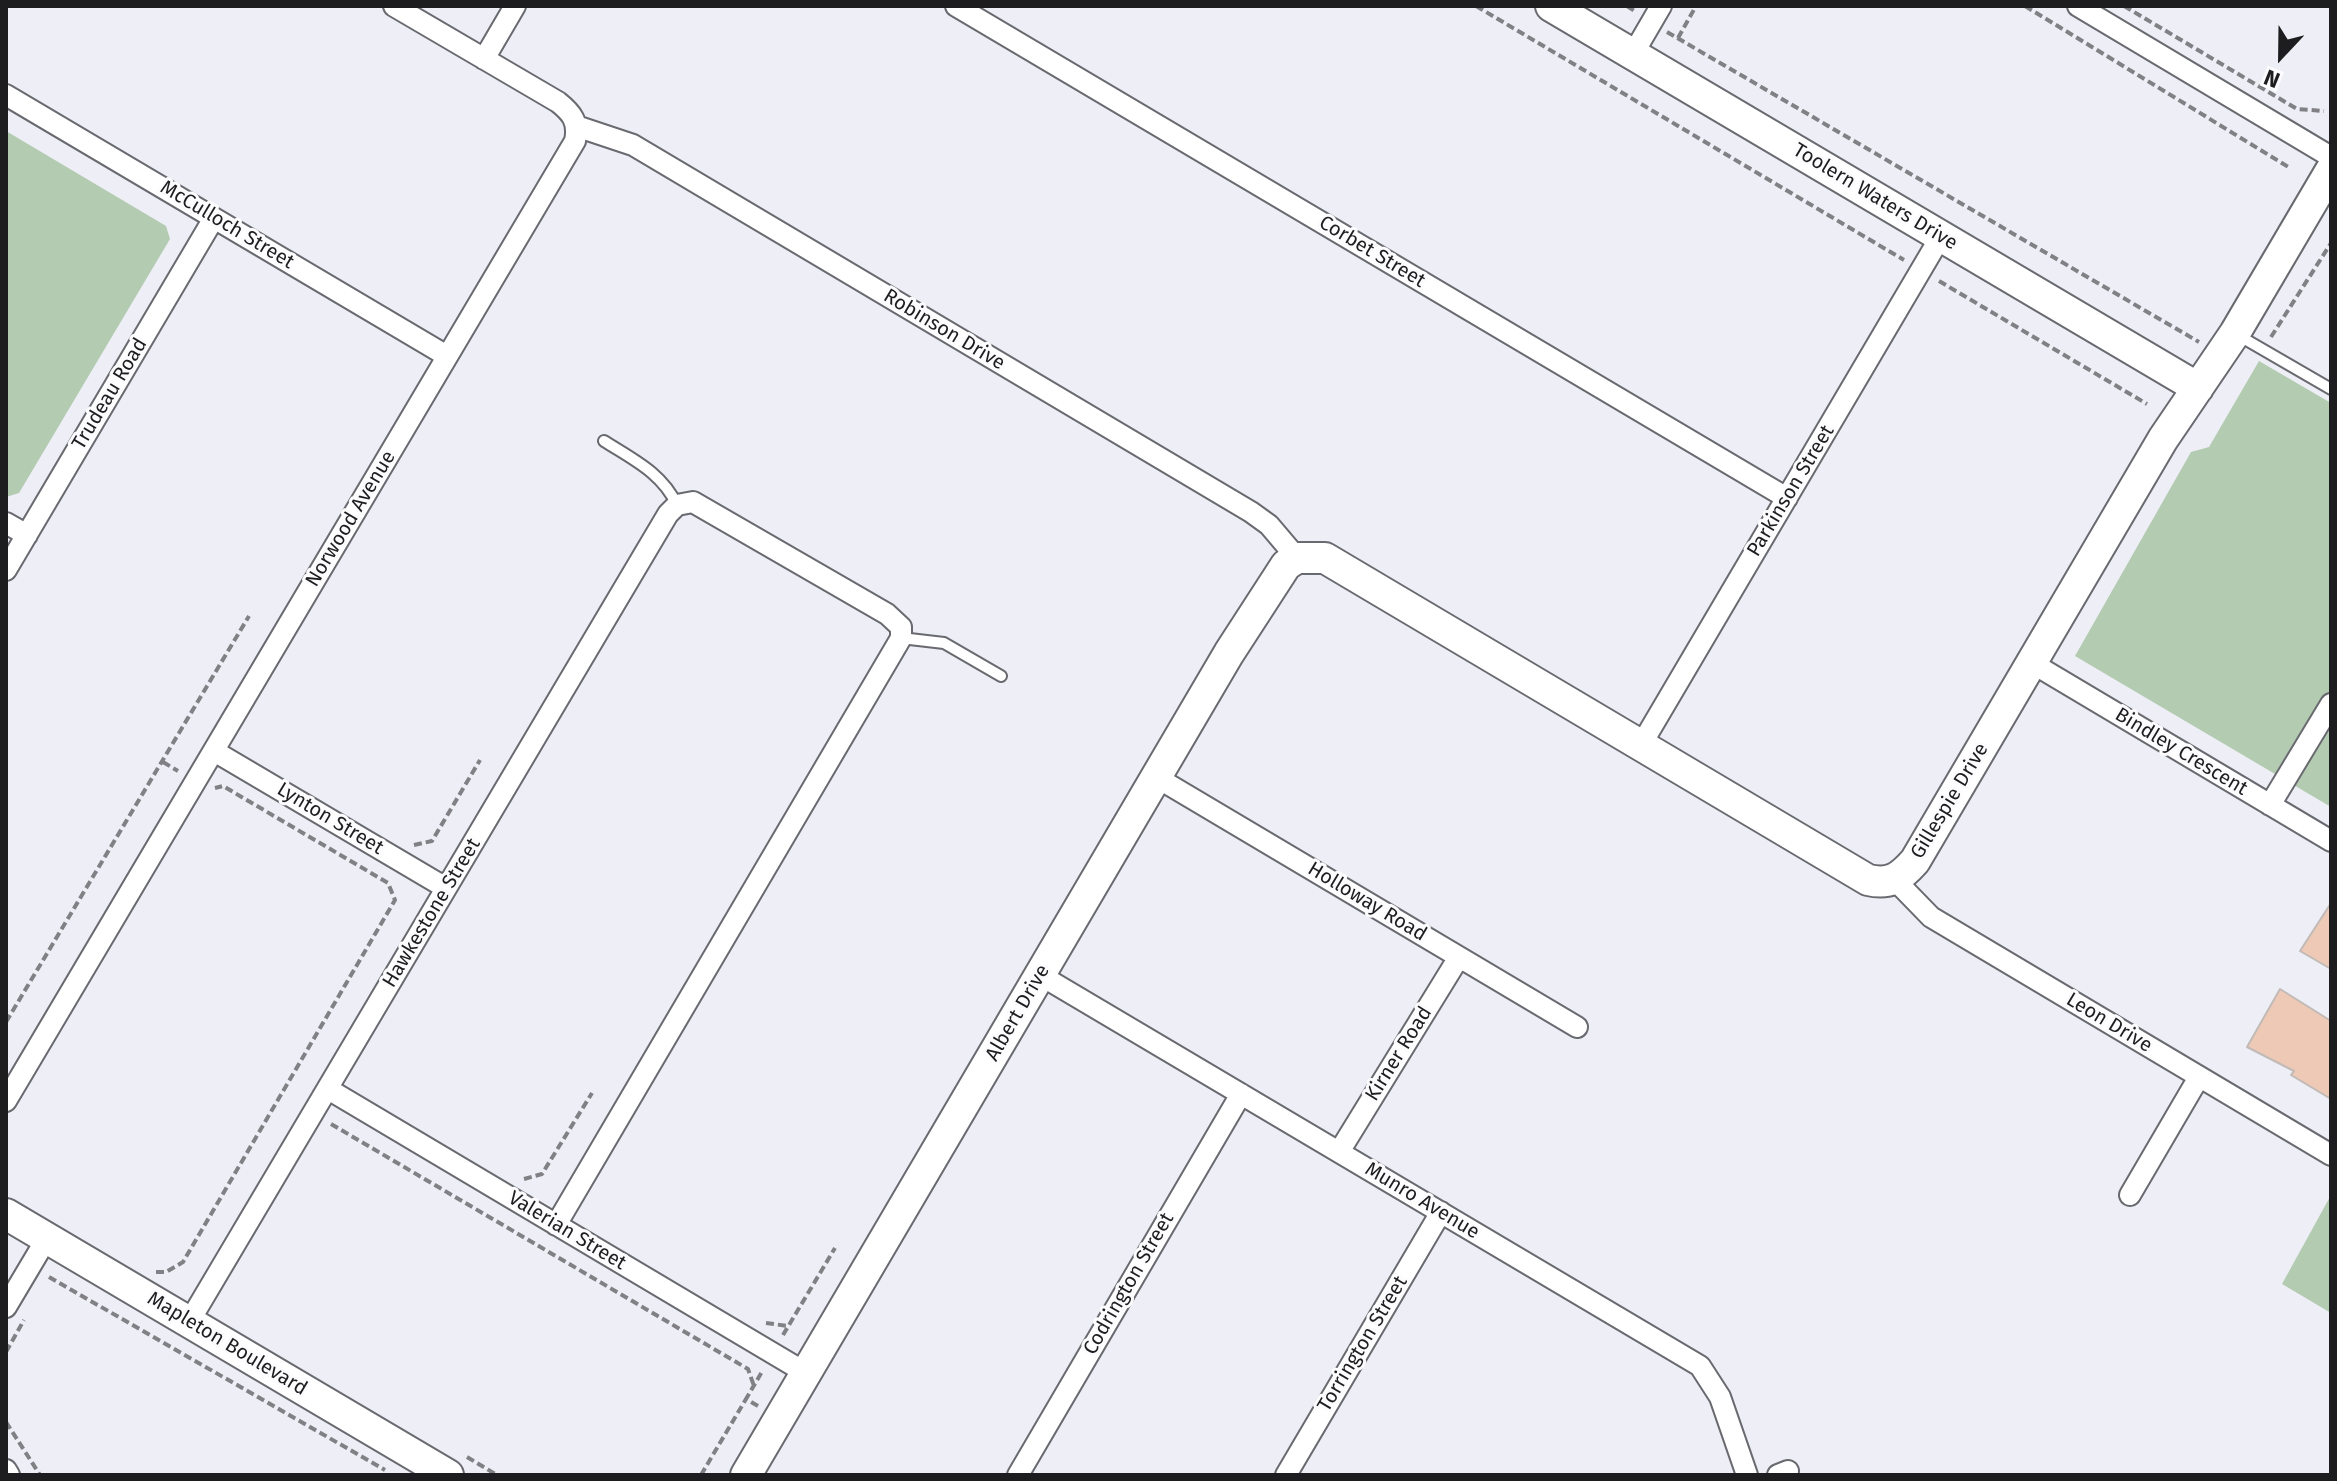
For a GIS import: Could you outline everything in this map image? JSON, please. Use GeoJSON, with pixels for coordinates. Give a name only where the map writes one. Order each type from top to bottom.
{"type":"FeatureCollection","features":[{"type":"Feature","properties":{"kind":"street"},"geometry":{"type":"LineString","coordinates":[[394,6],[558,102],[572,113],[576,126]]}},
{"type":"Feature","properties":{"kind":"street"},"geometry":{"type":"LineString","coordinates":[[484,59],[515,6]]}},
{"type":"Feature","properties":{"kind":"street","name":"Corbet Street"},"geometry":{"type":"LineString","coordinates":[[956,6],[1787,498]]}},
{"type":"Feature","properties":{"kind":"street","name":"Toolern Waters Drive"},"geometry":{"type":"LineString","coordinates":[[1551,6],[2198,388]]}},
{"type":"Feature","properties":{"kind":"street"},"geometry":{"type":"LineString","coordinates":[[2078,6],[2331,157]]}},
{"type":"Feature","properties":{"kind":"street"},"geometry":{"type":"LineString","coordinates":[[1633,54],[1656,14]]}},
{"type":"Feature","properties":{"kind":"street","name":"McCulloch Street"},"geometry":{"type":"LineString","coordinates":[[6,95],[447,356]]}},
{"type":"Feature","properties":{"kind":"street","name":"Norwood Avenue"},"geometry":{"type":"LineString","coordinates":[[6,1101],[575,141],[576,126]]}},
{"type":"Feature","properties":{"kind":"street","name":"Robinson Drive"},"geometry":{"type":"LineString","coordinates":[[576,126],[633,145],[1251,512],[1269,525],[1297,558]]}},
{"type":"Feature","properties":{"kind":"street","name":"Gillespie Drive"},"geometry":{"type":"LineString","coordinates":[[1895,880],[1915,861],[2163,439],[2228,344],[2331,170]]}},
{"type":"Feature","properties":{"kind":"street","name":"Trudeau Road"},"geometry":{"type":"LineString","coordinates":[[6,570],[214,218]]}},
{"type":"Feature","properties":{"kind":"street","name":"Parkinson Street"},"geometry":{"type":"LineString","coordinates":[[1641,745],[1941,236]]}},
{"type":"Feature","properties":{"kind":"street"},"geometry":{"type":"LineString","coordinates":[[556,1225],[901,638],[901,627],[887,614],[716,513],[693,502],[677,505]]}},
{"type":"Feature","properties":{"kind":"street","name":"Hawkestone Street"},"geometry":{"type":"LineString","coordinates":[[189,1322],[660,528],[677,505]]}},
{"type":"Feature","properties":{"kind":"street"},"geometry":{"type":"LineString","coordinates":[[6,523],[27,535]]}},
{"type":"Feature","properties":{"kind":"street"},"geometry":{"type":"LineString","coordinates":[[1297,558],[1325,558],[1868,880],[1885,884],[1895,880]]}},
{"type":"Feature","properties":{"kind":"street","name":"Albert Drive"},"geometry":{"type":"LineString","coordinates":[[746,1475],[1156,777],[1278,575],[1297,558]]}},
{"type":"Feature","properties":{"kind":"street","name":"Bindley Crescent"},"geometry":{"type":"LineString","coordinates":[[2032,663],[2331,841]]}},
{"type":"Feature","properties":{"kind":"street"},"geometry":{"type":"LineString","coordinates":[[2270,805],[2331,704]]}},
{"type":"Feature","properties":{"kind":"street","name":"Lynton Street"},"geometry":{"type":"LineString","coordinates":[[214,751],[446,888]]}},
{"type":"Feature","properties":{"kind":"street","name":"Holloway Road"},"geometry":{"type":"LineString","coordinates":[[1156,777],[1577,1027]]}},
{"type":"Feature","properties":{"kind":"street","name":"Leon Drive"},"geometry":{"type":"LineString","coordinates":[[1895,880],[1931,917],[2331,1155]]}},
{"type":"Feature","properties":{"kind":"street","name":"Kirner Road"},"geometry":{"type":"LineString","coordinates":[[1339,1152],[1459,957]]}},
{"type":"Feature","properties":{"kind":"street","name":"Munro Avenue"},"geometry":{"type":"LineString","coordinates":[[1040,975],[1700,1366],[1720,1397],[1747,1475]]}},
{"type":"Feature","properties":{"kind":"street"},"geometry":{"type":"LineString","coordinates":[[2130,1195],[2199,1077]]}},
{"type":"Feature","properties":{"kind":"street","name":"Valerian Street"},"geometry":{"type":"LineString","coordinates":[[328,1089],[806,1373]]}},
{"type":"Feature","properties":{"kind":"street","name":"Codrington Street"},"geometry":{"type":"LineString","coordinates":[[1018,1475],[1241,1094]]}},
{"type":"Feature","properties":{"kind":"street","name":"Torrington Street"},"geometry":{"type":"LineString","coordinates":[[1286,1475],[1441,1212]]}},
{"type":"Feature","properties":{"kind":"street","name":"Mapleton Boulevard"},"geometry":{"type":"LineString","coordinates":[[6,1214],[439,1466]]}},
{"type":"Feature","properties":{"kind":"street"},"geometry":{"type":"LineString","coordinates":[[6,1307],[47,1238]]}},
{"type":"Feature","properties":{"kind":"lane"},"geometry":{"type":"LineString","coordinates":[[2228,344],[2263,350],[2331,389]]}},
{"type":"Feature","properties":{"kind":"lane"},"geometry":{"type":"LineString","coordinates":[[604,441],[654,472],[669,488],[677,505]]}},
{"type":"Feature","properties":{"kind":"lane"},"geometry":{"type":"LineString","coordinates":[[901,638],[944,643],[1001,676]]}},
{"type":"Feature","properties":{"kind":"path"},"geometry":{"type":"LineString","coordinates":[[1476,6],[2147,404]]}},
{"type":"Feature","properties":{"kind":"path"},"geometry":{"type":"LineString","coordinates":[[1627,6],[1656,14],[1678,38],[2228,344]]}},
{"type":"Feature","properties":{"kind":"path"},"geometry":{"type":"LineString","coordinates":[[1678,38],[1696,6]]}},
{"type":"Feature","properties":{"kind":"path"},"geometry":{"type":"LineString","coordinates":[[2025,6],[2290,168]]}},
{"type":"Feature","properties":{"kind":"path"},"geometry":{"type":"LineString","coordinates":[[2124,6],[2297,109],[2324,111]]}},
{"type":"Feature","properties":{"kind":"path"},"geometry":{"type":"LineString","coordinates":[[2263,350],[2331,243]]}},
{"type":"Feature","properties":{"kind":"path"},"geometry":{"type":"LineString","coordinates":[[6,1022],[249,616]]}},
{"type":"Feature","properties":{"kind":"path"},"geometry":{"type":"LineString","coordinates":[[414,845],[432,841],[480,760]]}},
{"type":"Feature","properties":{"kind":"path"},"geometry":{"type":"LineString","coordinates":[[166,1272],[183,1262],[395,900],[388,883],[223,786],[209,790]]}},
{"type":"Feature","properties":{"kind":"path"},"geometry":{"type":"LineString","coordinates":[[519,1176],[527,1181],[542,1174],[592,1093]]}},
{"type":"Feature","properties":{"kind":"path"},"geometry":{"type":"LineString","coordinates":[[326,1125],[333,1124],[748,1369],[754,1386]]}},
{"type":"Feature","properties":{"kind":"path"},"geometry":{"type":"LineString","coordinates":[[31,1265],[306,1428],[396,1475]]}},
{"type":"Feature","properties":{"kind":"path"},"geometry":{"type":"LineString","coordinates":[[754,1316],[767,1323],[788,1326]]}},
{"type":"Feature","properties":{"kind":"path"},"geometry":{"type":"LineString","coordinates":[[701,1475],[746,1399]]}},
{"type":"Feature","properties":{"kind":"path"},"geometry":{"type":"LineString","coordinates":[[6,1422],[40,1475]]}},
{"type":"Feature","properties":{"kind":"path"},"geometry":{"type":"LineString","coordinates":[[439,1466],[497,1475]]}},
{"type":"Feature","properties":{"kind":"green space"},"geometry":{"type":"Polygon","coordinates":[[[6,131],[166,226],[170,239],[19,493],[6,497],[6,131]]]}},
{"type":"Feature","properties":{"kind":"green space"},"geometry":{"type":"Polygon","coordinates":[[[2259,361],[2331,403],[2331,807],[2075,656],[2191,452],[2209,447],[2259,361]]]}},
{"type":"Feature","properties":{"kind":"green space"},"geometry":{"type":"Polygon","coordinates":[[[2331,1195],[2331,1313],[2282,1284],[2331,1195]]]}},
{"type":"Feature","properties":{"kind":"building"},"geometry":{"type":"Polygon","coordinates":[[[2331,903],[2331,969],[2300,951],[2331,903]]]}},
{"type":"Feature","properties":{"kind":"building"},"geometry":{"type":"Polygon","coordinates":[[[2280,989],[2331,1021],[2331,1099],[2291,1075],[2294,1071],[2247,1047],[2280,989]]]}}]}
